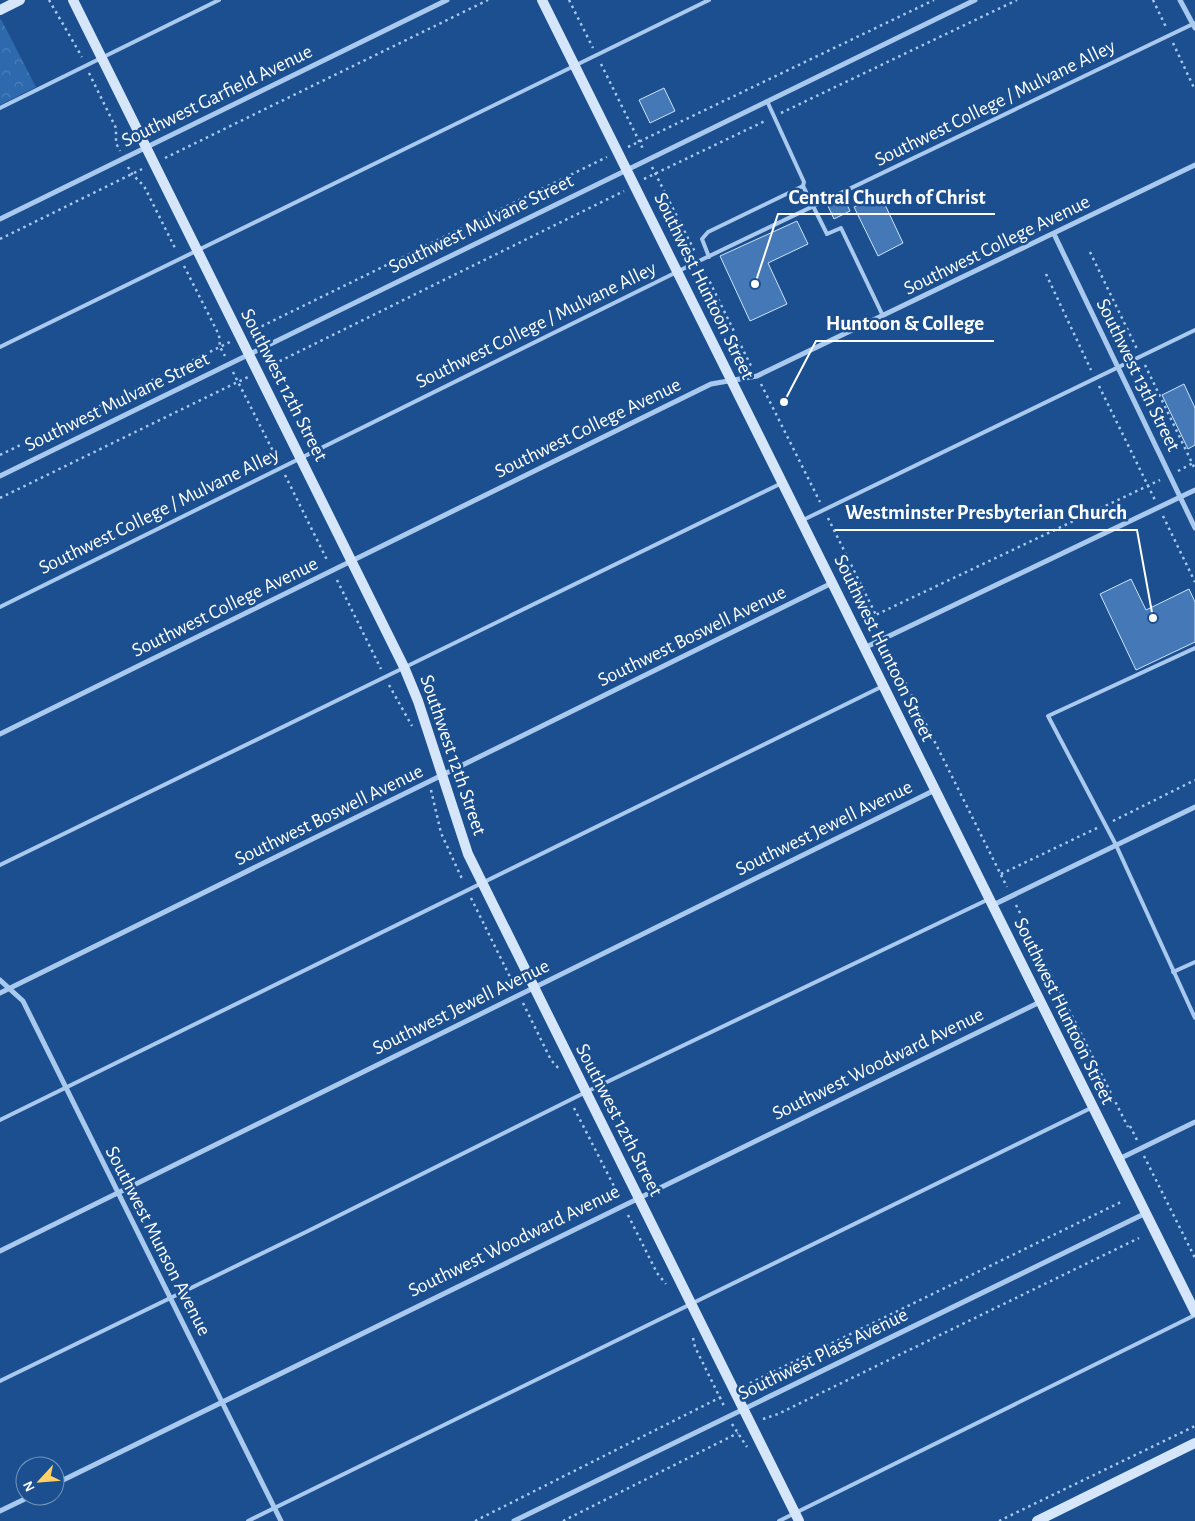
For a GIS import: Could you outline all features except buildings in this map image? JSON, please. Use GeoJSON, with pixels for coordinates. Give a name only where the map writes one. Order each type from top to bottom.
{"type":"FeatureCollection","features":[{"type":"Feature","properties":{"kind":"main road"},"geometry":{"type":"LineString","coordinates":[[0,10],[20,0]]}},
{"type":"Feature","properties":{"kind":"main road","name":"Southwest 12th Street"},"geometry":{"type":"LineString","coordinates":[[72,0],[353,561],[404,667],[418,701],[461,836],[482,884],[797,1517]]}},
{"type":"Feature","properties":{"kind":"main road","name":"Southwest Huntoon Street"},"geometry":{"type":"LineString","coordinates":[[542,0],[1195,1313]]}},
{"type":"Feature","properties":{"kind":"main road"},"geometry":{"type":"LineString","coordinates":[[1037,1521],[1195,1443]]}},
{"type":"Feature","properties":{"kind":"street","name":"Southwest Garfield Avenue"},"geometry":{"type":"LineString","coordinates":[[0,218],[447,0]]}},
{"type":"Feature","properties":{"kind":"street","name":"Southwest Mulvane Street"},"geometry":{"type":"LineString","coordinates":[[0,476],[975,0]]}},
{"type":"Feature","properties":{"kind":"street"},"geometry":{"type":"LineString","coordinates":[[1180,0],[1194,25]]}},
{"type":"Feature","properties":{"kind":"street","name":"Southwest College Avenue"},"geometry":{"type":"LineString","coordinates":[[0,734],[711,384],[757,376],[1195,165]]}},
{"type":"Feature","properties":{"kind":"street","name":"Southwest 13th Street"},"geometry":{"type":"LineString","coordinates":[[1054,234],[1195,528]]}},
{"type":"Feature","properties":{"kind":"street"},"geometry":{"type":"LineString","coordinates":[[864,648],[1195,490]]}},
{"type":"Feature","properties":{"kind":"street","name":"Southwest Boswell Avenue"},"geometry":{"type":"LineString","coordinates":[[0,993],[832,583]]}},
{"type":"Feature","properties":{"kind":"street","name":"Southwest Jewell Avenue"},"geometry":{"type":"LineString","coordinates":[[0,1250],[935,790]]}},
{"type":"Feature","properties":{"kind":"street"},"geometry":{"type":"LineString","coordinates":[[991,902],[1011,896],[1195,807]]}},
{"type":"Feature","properties":{"kind":"street","name":"Southwest Munson Avenue"},"geometry":{"type":"LineString","coordinates":[[0,980],[23,1002],[64,1089],[281,1521]]}},
{"type":"Feature","properties":{"kind":"street","name":"Southwest Woodward Avenue"},"geometry":{"type":"LineString","coordinates":[[65,1479],[622,1204],[1040,1002]]}},
{"type":"Feature","properties":{"kind":"street"},"geometry":{"type":"LineString","coordinates":[[1118,1159],[1195,1122]]}},
{"type":"Feature","properties":{"kind":"street","name":"Southwest Plass Avenue"},"geometry":{"type":"LineString","coordinates":[[514,1521],[1146,1213]]}},
{"type":"Feature","properties":{"kind":"street"},"geometry":{"type":"LineString","coordinates":[[0,1511],[15,1504]]}},
{"type":"Feature","properties":{"kind":"lane"},"geometry":{"type":"LineString","coordinates":[[0,108],[219,0]]}},
{"type":"Feature","properties":{"kind":"lane"},"geometry":{"type":"LineString","coordinates":[[0,346],[710,0]]}},
{"type":"Feature","properties":{"kind":"lane","name":"Southwest College / Mulvane Alley"},"geometry":{"type":"LineString","coordinates":[[0,607],[678,272],[1194,25]]}},
{"type":"Feature","properties":{"kind":"lane"},"geometry":{"type":"LineString","coordinates":[[767,101],[827,234],[841,228],[883,316]]}},
{"type":"Feature","properties":{"kind":"lane"},"geometry":{"type":"LineString","coordinates":[[709,257],[702,239],[708,232],[804,186]]}},
{"type":"Feature","properties":{"kind":"lane"},"geometry":{"type":"LineString","coordinates":[[801,521],[1195,330]]}},
{"type":"Feature","properties":{"kind":"lane"},"geometry":{"type":"LineString","coordinates":[[0,865],[782,483]]}},
{"type":"Feature","properties":{"kind":"lane"},"geometry":{"type":"LineString","coordinates":[[1195,648],[1048,716],[1116,845],[1172,972],[1195,1018]]}},
{"type":"Feature","properties":{"kind":"lane"},"geometry":{"type":"LineString","coordinates":[[0,1120],[884,686]]}},
{"type":"Feature","properties":{"kind":"lane"},"geometry":{"type":"LineString","coordinates":[[0,1381],[169,1297],[308,1232],[586,1092],[991,902]]}},
{"type":"Feature","properties":{"kind":"lane"},"geometry":{"type":"LineString","coordinates":[[1172,972],[1195,962]]}},
{"type":"Feature","properties":{"kind":"lane"},"geometry":{"type":"LineString","coordinates":[[248,1521],[690,1302],[1093,1107]]}},
{"type":"Feature","properties":{"kind":"lane"},"geometry":{"type":"LineString","coordinates":[[779,1521],[797,1517],[1195,1313]]}},
{"type":"Feature","properties":{"kind":"path"},"geometry":{"type":"LineString","coordinates":[[49,0],[86,66],[116,128],[116,143],[132,174],[144,186],[219,334],[220,347],[402,712],[415,731]]}},
{"type":"Feature","properties":{"kind":"path"},"geometry":{"type":"LineString","coordinates":[[0,239],[488,0]]}},
{"type":"Feature","properties":{"kind":"path"},"geometry":{"type":"LineString","coordinates":[[569,0],[824,510],[884,639],[1011,896],[1195,1258]]}},
{"type":"Feature","properties":{"kind":"path"},"geometry":{"type":"LineString","coordinates":[[0,455],[618,151],[934,0]]}},
{"type":"Feature","properties":{"kind":"path"},"geometry":{"type":"LineString","coordinates":[[0,498],[238,382],[656,173],[1017,0]]}},
{"type":"Feature","properties":{"kind":"path"},"geometry":{"type":"LineString","coordinates":[[1046,274],[1195,582]]}},
{"type":"Feature","properties":{"kind":"path"},"geometry":{"type":"LineString","coordinates":[[853,626],[1195,462]]}},
{"type":"Feature","properties":{"kind":"path"},"geometry":{"type":"LineString","coordinates":[[430,782],[440,833],[551,1060],[564,1076]]}},
{"type":"Feature","properties":{"kind":"path"},"geometry":{"type":"LineString","coordinates":[[570,1100],[657,1273],[671,1289],[680,1307]]}},
{"type":"Feature","properties":{"kind":"path"},"geometry":{"type":"LineString","coordinates":[[474,1521],[720,1398],[1121,1202]]}},
{"type":"Feature","properties":{"kind":"path"},"geometry":{"type":"LineString","coordinates":[[563,1521],[752,1425],[1139,1238]]}},
{"type":"Feature","properties":{"kind":"path"},"geometry":{"type":"LineString","coordinates":[[693,1334],[695,1347],[737,1433],[751,1454]]}},
{"type":"Feature","properties":{"kind":"path"},"geometry":{"type":"LineString","coordinates":[[999,1521],[1195,1426]]}},
{"type":"Feature","properties":{"kind":"green space"},"geometry":{"type":"Polygon","coordinates":[[[0,20],[36,87],[0,105],[0,20]]]}},
{"type":"Feature","properties":{"kind":"place","name":"Central Church of Christ"},"geometry":{"type":"Point","coordinates":[755,284]}},
{"type":"Feature","properties":{"kind":"place","name":"Huntoon & College"},"geometry":{"type":"Point","coordinates":[784,402]}},
{"type":"Feature","properties":{"kind":"place","name":"Westminster Presbyterian Church"},"geometry":{"type":"Point","coordinates":[1153,618]}}]}
